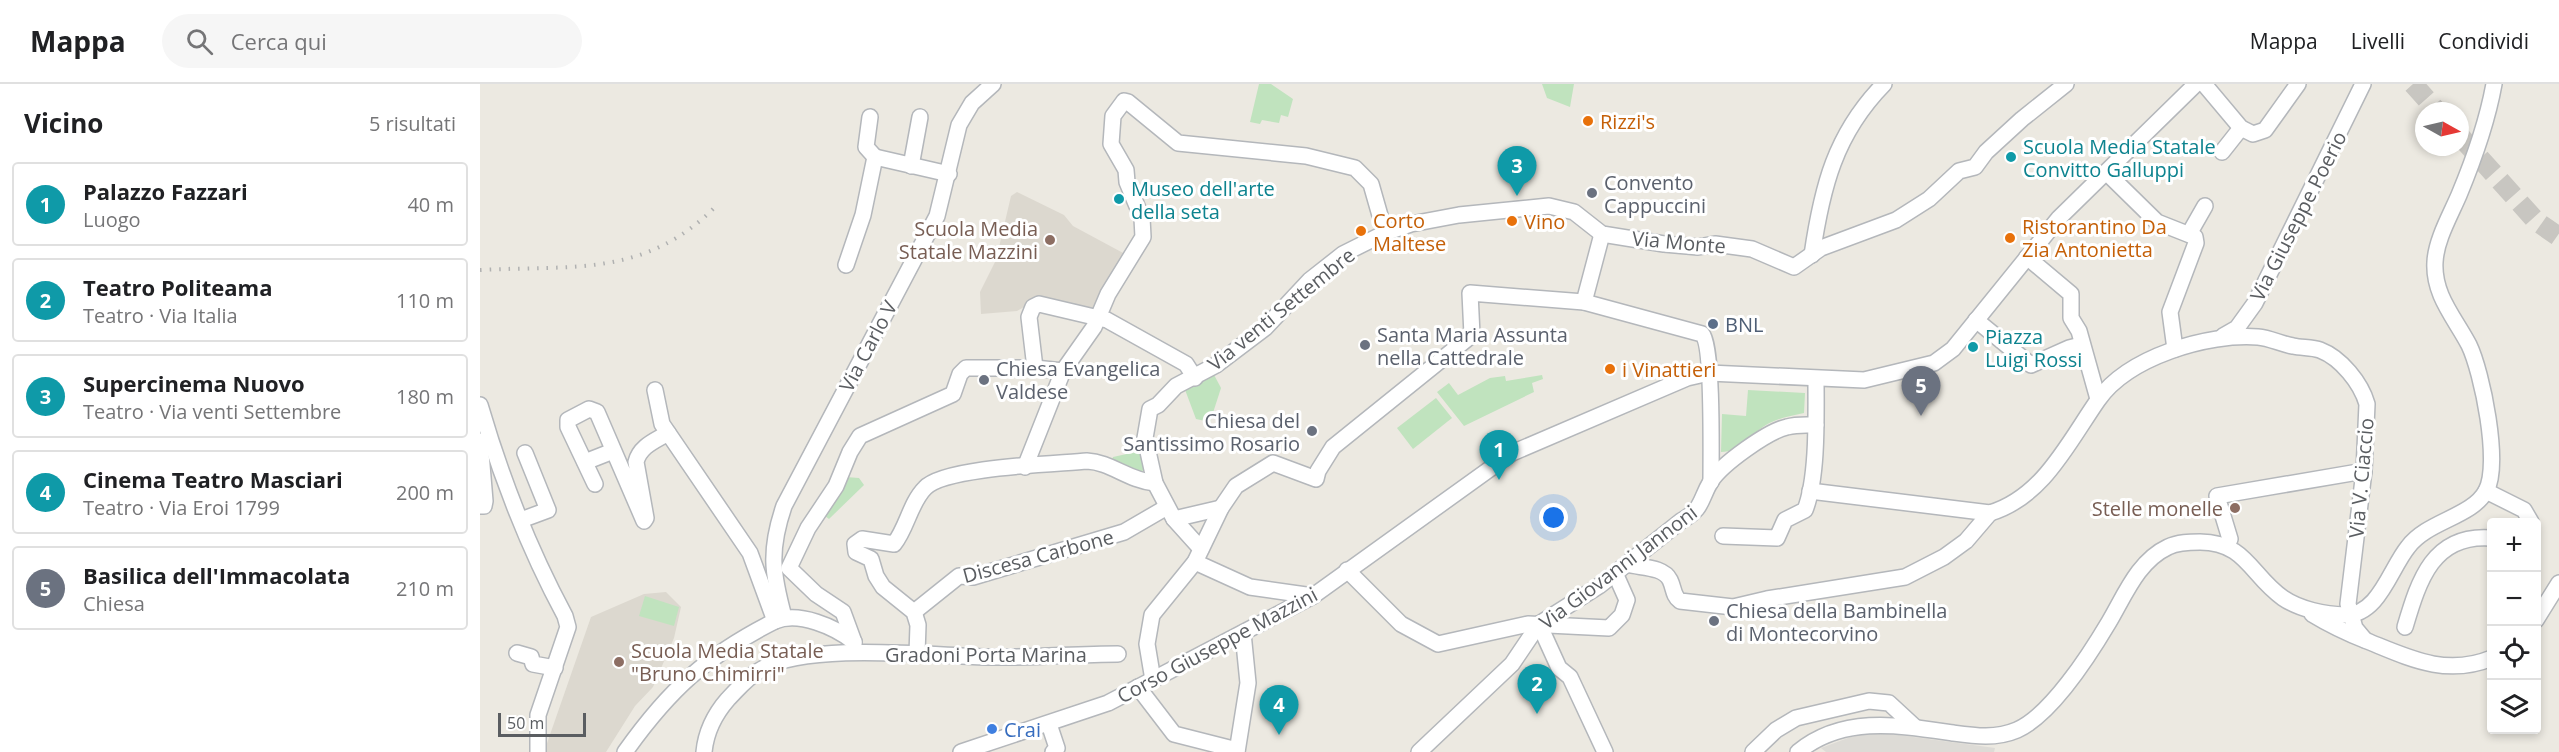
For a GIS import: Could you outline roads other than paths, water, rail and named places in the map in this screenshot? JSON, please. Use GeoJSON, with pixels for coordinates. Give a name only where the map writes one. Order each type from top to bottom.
{"type":"FeatureCollection","features":[{"type":"Feature","properties":{"kind":"street","name":"Via Carlo V"},"geometry":{"type":"LineString","coordinates":[[779,619],[772,560],[774,536],[784,506],[930,231],[942,202],[965,112],[993,84]]}},
{"type":"Feature","properties":{"kind":"street"},"geometry":{"type":"LineString","coordinates":[[1812,255],[1819,209],[1830,169],[1848,128],[1863,106],[1884,84]]}},
{"type":"Feature","properties":{"kind":"street"},"geometry":{"type":"LineString","coordinates":[[1812,255],[1830,244],[1896,220],[1929,199],[1959,171],[1975,167],[1986,152],[2022,119],[2066,84]]}},
{"type":"Feature","properties":{"kind":"street","name":"Corso Giuseppe Mazzini"},"geometry":{"type":"LineString","coordinates":[[961,752],[1108,703],[1153,680],[1313,596],[1512,453],[1687,378],[1709,373],[1864,380],[1934,363],[1948,355],[2059,218],[2196,84]]}},
{"type":"Feature","properties":{"kind":"street"},"geometry":{"type":"LineString","coordinates":[[2204,84],[2241,128],[2253,134],[2263,132],[2298,84]]}},
{"type":"Feature","properties":{"kind":"street","name":"Via Giuseppe Poerio"},"geometry":{"type":"LineString","coordinates":[[2221,337],[2237,328],[2255,303],[2363,84]]}},
{"type":"Feature","properties":{"kind":"street"},"geometry":{"type":"LineString","coordinates":[[2299,607],[2350,615],[2374,601],[2404,552],[2419,534],[2470,506],[2486,491],[2491,474],[2492,456],[2479,375],[2470,346],[2442,300],[2435,266],[2438,246],[2480,141],[2494,84]]}},
{"type":"Feature","properties":{"kind":"street"},"geometry":{"type":"LineString","coordinates":[[1025,467],[1064,371],[1098,318],[1108,294],[1142,240],[1142,218],[1127,182],[1126,170],[1111,144],[1113,116],[1125,101],[1178,143],[1306,156],[1360,171],[1371,184],[1385,233]]}},
{"type":"Feature","properties":{"kind":"street"},"geometry":{"type":"LineString","coordinates":[[870,117],[866,147],[875,157],[949,174]]}},
{"type":"Feature","properties":{"kind":"street"},"geometry":{"type":"LineString","coordinates":[[911,166],[920,117]]}},
{"type":"Feature","properties":{"kind":"street"},"geometry":{"type":"LineString","coordinates":[[2222,152],[2241,128]]}},
{"type":"Feature","properties":{"kind":"street"},"geometry":{"type":"LineString","coordinates":[[846,265],[863,215],[875,157]]}},
{"type":"Feature","properties":{"kind":"street"},"geometry":{"type":"LineString","coordinates":[[2107,173],[2157,222],[2195,237],[2196,243],[2170,312],[2175,350]]}},
{"type":"Feature","properties":{"kind":"street","name":"Via venti Settembre"},"geometry":{"type":"LineString","coordinates":[[1313,596],[1250,587],[1198,555],[1155,483],[1145,438],[1148,413],[1176,386],[1195,378],[1264,328],[1310,280],[1343,254],[1385,233],[1411,224],[1459,215],[1549,206],[1575,212],[1602,234]]}},
{"type":"Feature","properties":{"kind":"street"},"geometry":{"type":"LineString","coordinates":[[2189,234],[2205,206]]}},
{"type":"Feature","properties":{"kind":"street"},"geometry":{"type":"LineString","coordinates":[[1584,302],[1602,234]]}},
{"type":"Feature","properties":{"kind":"street","name":"Via Monte"},"geometry":{"type":"LineString","coordinates":[[1602,234],[1664,244],[1698,247],[1715,244],[1752,249],[1788,266],[1798,266],[1812,255]]}},
{"type":"Feature","properties":{"kind":"street"},"geometry":{"type":"LineString","coordinates":[[2027,257],[2071,294],[2071,318],[2079,331],[2081,345],[2098,399]]}},
{"type":"Feature","properties":{"kind":"street"},"geometry":{"type":"LineString","coordinates":[[1153,680],[1147,644],[1149,623],[1158,607],[1198,555],[1221,508],[1236,486],[1274,463],[1316,479],[1333,447],[1472,335],[1470,293],[1584,302],[1698,332],[1707,342],[1711,482]]}},
{"type":"Feature","properties":{"kind":"street"},"geometry":{"type":"LineString","coordinates":[[1035,368],[1029,317],[1034,305],[1041,304],[1098,318],[1186,364],[1195,378]]}},
{"type":"Feature","properties":{"kind":"street"},"geometry":{"type":"LineString","coordinates":[[1976,320],[2031,365],[2081,345]]}},
{"type":"Feature","properties":{"kind":"street","name":"Via V. Ciaccio"},"geometry":{"type":"LineString","coordinates":[[1990,513],[2009,507],[2029,492],[2054,464],[2098,399],[2124,374],[2175,350],[2221,337],[2259,337],[2320,350],[2336,359],[2364,394],[2367,418],[2364,471],[2350,581],[2350,615]]}},
{"type":"Feature","properties":{"kind":"street"},"geometry":{"type":"LineString","coordinates":[[854,648],[843,612],[816,594],[791,573],[789,562],[836,486],[850,452],[861,436],[952,394],[960,374],[966,368],[1035,368],[1064,371]]}},
{"type":"Feature","properties":{"kind":"street"},"geometry":{"type":"LineString","coordinates":[[1724,536],[1776,538],[1780,535],[1785,520],[1805,510],[1810,491],[1816,425],[1816,379]]}},
{"type":"Feature","properties":{"kind":"street"},"geometry":{"type":"LineString","coordinates":[[655,390],[662,424],[750,553],[779,619]]}},
{"type":"Feature","properties":{"kind":"street"},"geometry":{"type":"LineString","coordinates":[[480,406],[492,447],[520,520],[568,627],[538,715],[538,752]]}},
{"type":"Feature","properties":{"kind":"street"},"geometry":{"type":"LineString","coordinates":[[595,484],[568,427],[568,420],[578,413],[589,409],[597,412],[644,521],[646,518],[636,462],[641,450],[668,434]]}},
{"type":"Feature","properties":{"kind":"street"},"geometry":{"type":"LineString","coordinates":[[1711,482],[1729,464],[1778,429],[1796,425],[1816,425]]}},
{"type":"Feature","properties":{"kind":"street"},"geometry":{"type":"LineString","coordinates":[[480,441],[485,501],[484,506],[480,506]]}},
{"type":"Feature","properties":{"kind":"street"},"geometry":{"type":"LineString","coordinates":[[585,462],[613,451]]}},
{"type":"Feature","properties":{"kind":"street"},"geometry":{"type":"LineString","coordinates":[[520,520],[548,510],[525,453]]}},
{"type":"Feature","properties":{"kind":"street"},"geometry":{"type":"LineString","coordinates":[[917,654],[918,625],[914,612],[883,587],[876,576],[871,560],[855,550],[856,542],[862,539],[894,544],[919,494],[938,479],[962,473],[1093,461],[1103,463],[1136,480],[1155,483]]}},
{"type":"Feature","properties":{"kind":"street"},"geometry":{"type":"LineString","coordinates":[[2227,546],[2230,539],[2217,496],[2364,471]]}},
{"type":"Feature","properties":{"kind":"street","name":"Via Giovanni Jannoni"},"geometry":{"type":"LineString","coordinates":[[1561,617],[1681,520],[1696,512],[1711,482]]}},
{"type":"Feature","properties":{"kind":"street"},"geometry":{"type":"LineString","coordinates":[[1810,491],[1990,513]]}},
{"type":"Feature","properties":{"kind":"street"},"geometry":{"type":"LineString","coordinates":[[2486,491],[2524,510],[2528,518]]}},
{"type":"Feature","properties":{"kind":"street","name":"Discesa Carbone"},"geometry":{"type":"LineString","coordinates":[[914,612],[961,575],[973,577],[1124,532],[1171,513],[1221,508]]}},
{"type":"Feature","properties":{"kind":"street"},"geometry":{"type":"LineString","coordinates":[[1347,570],[1401,624],[1438,644],[1528,624],[1539,624],[1561,617],[1602,629],[1616,624],[1627,600],[1621,569],[1663,572],[1670,578],[1676,598],[1680,601],[1733,607],[1915,573],[1944,557],[1966,541],[1990,513]]}},
{"type":"Feature","properties":{"kind":"street"},"geometry":{"type":"LineString","coordinates":[[2406,627],[2420,583],[2436,557],[2461,538],[2487,538]]}},
{"type":"Feature","properties":{"kind":"street"},"geometry":{"type":"LineString","coordinates":[[1798,752],[1820,736],[1842,728],[1877,725],[1915,727],[1985,736],[2003,735],[2024,727],[2064,686],[2096,642],[2131,582],[2158,553],[2169,546],[2181,543],[2210,542],[2227,546],[2244,558],[2276,593],[2350,635],[2382,648],[2431,666],[2470,665],[2487,660]]}},
{"type":"Feature","properties":{"kind":"street"},"geometry":{"type":"LineString","coordinates":[[2541,612],[2559,584]]}},
{"type":"Feature","properties":{"kind":"street"},"geometry":{"type":"LineString","coordinates":[[2350,615],[2355,628],[2365,640]]}},
{"type":"Feature","properties":{"kind":"street"},"geometry":{"type":"LineString","coordinates":[[625,752],[675,689],[704,663],[741,638],[779,619],[823,625],[854,648]]}},
{"type":"Feature","properties":{"kind":"street"},"geometry":{"type":"LineString","coordinates":[[1539,624],[1559,668],[1570,677],[1605,752]]}},
{"type":"Feature","properties":{"kind":"street","name":"Via Giovanni Jannoni"},"geometry":{"type":"LineString","coordinates":[[1419,752],[1512,664],[1539,624]]}},
{"type":"Feature","properties":{"kind":"street"},"geometry":{"type":"LineString","coordinates":[[1138,687],[1174,734],[1237,751],[1248,683],[1243,633]]}},
{"type":"Feature","properties":{"kind":"street","name":"Gradoni Porta Marina"},"geometry":{"type":"LineString","coordinates":[[704,752],[712,722],[747,679],[762,669],[798,657],[854,648],[917,654],[991,657],[1118,654]]}},
{"type":"Feature","properties":{"kind":"street"},"geometry":{"type":"LineString","coordinates":[[517,653],[531,657],[533,664],[555,668]]}},
{"type":"Feature","properties":{"kind":"street"},"geometry":{"type":"LineString","coordinates":[[1753,752],[1776,730],[1796,718],[1818,711],[1869,701],[1889,703],[1915,727]]}},
{"type":"Feature","properties":{"kind":"street"},"geometry":{"type":"LineString","coordinates":[[1049,723],[1057,751]]}},
{"type":"Feature","properties":{"kind":"tunnel"},"geometry":{"type":"LineString","coordinates":[[2413,84],[2429,102]]}},
{"type":"Feature","properties":{"kind":"tunnel"},"geometry":{"type":"LineString","coordinates":[[2469,146],[2536,221],[2559,237]]}},
{"type":"Feature","properties":{"kind":"railway"},"geometry":{"type":"LineString","coordinates":[[480,270],[577,267],[635,257],[662,246],[689,229],[716,206]]}},
{"type":"Feature","properties":{"kind":"place","name":"Rizzi's"},"geometry":{"type":"Point","coordinates":[1588,121]}},
{"type":"Feature","properties":{"kind":"place","name":"Scuola Media Statale Convitto Galluppi"},"geometry":{"type":"Point","coordinates":[2011,157]}},
{"type":"Feature","properties":{"kind":"place","name":"Convento Cappuccini"},"geometry":{"type":"Point","coordinates":[1592,193]}},
{"type":"Feature","properties":{"kind":"place","name":"Supercinema Nuovo"},"geometry":{"type":"Point","coordinates":[1517,196]}},
{"type":"Feature","properties":{"kind":"place","name":"Museo dell'arte della seta"},"geometry":{"type":"Point","coordinates":[1119,199]}},
{"type":"Feature","properties":{"kind":"place","name":"Vino"},"geometry":{"type":"Point","coordinates":[1512,221]}},
{"type":"Feature","properties":{"kind":"place","name":"Corto Maltese"},"geometry":{"type":"Point","coordinates":[1361,231]}},
{"type":"Feature","properties":{"kind":"place","name":"Ristorantino Da Zia Antonietta"},"geometry":{"type":"Point","coordinates":[2010,238]}},
{"type":"Feature","properties":{"kind":"place","name":"Scuola Media Statale Mazzini"},"geometry":{"type":"Point","coordinates":[1050,240]}},
{"type":"Feature","properties":{"kind":"place","name":"BNL"},"geometry":{"type":"Point","coordinates":[1713,324]}},
{"type":"Feature","properties":{"kind":"place","name":"Santa Maria Assunta nella Cattedrale"},"geometry":{"type":"Point","coordinates":[1365,345]}},
{"type":"Feature","properties":{"kind":"place","name":"Piazza Luigi Rossi"},"geometry":{"type":"Point","coordinates":[1973,347]}},
{"type":"Feature","properties":{"kind":"place","name":"i Vinattieri"},"geometry":{"type":"Point","coordinates":[1610,369]}},
{"type":"Feature","properties":{"kind":"place","name":"Chiesa Evangelica Valdese"},"geometry":{"type":"Point","coordinates":[984,380]}},
{"type":"Feature","properties":{"kind":"place","name":"Basilica dell'Immacolata"},"geometry":{"type":"Point","coordinates":[1921,416]}},
{"type":"Feature","properties":{"kind":"place","name":"Chiesa del Santissimo Rosario"},"geometry":{"type":"Point","coordinates":[1312,431]}},
{"type":"Feature","properties":{"kind":"place","name":"Palazzo Fazzari"},"geometry":{"type":"Point","coordinates":[1499,480]}},
{"type":"Feature","properties":{"kind":"place","name":"Stelle monelle"},"geometry":{"type":"Point","coordinates":[2235,508]}},
{"type":"Feature","properties":{"kind":"place","name":"Chiesa della Bambinella di Montecorvino"},"geometry":{"type":"Point","coordinates":[1714,621]}},
{"type":"Feature","properties":{"kind":"place","name":"Scuola Media Statale \"Bruno Chimirri\""},"geometry":{"type":"Point","coordinates":[619,662]}},
{"type":"Feature","properties":{"kind":"place","name":"Teatro Politeama"},"geometry":{"type":"Point","coordinates":[1537,714]}},
{"type":"Feature","properties":{"kind":"place","name":"Crai"},"geometry":{"type":"Point","coordinates":[992,729]}},
{"type":"Feature","properties":{"kind":"place","name":"Cinema Teatro Masciari"},"geometry":{"type":"Point","coordinates":[1279,735]}}]}
